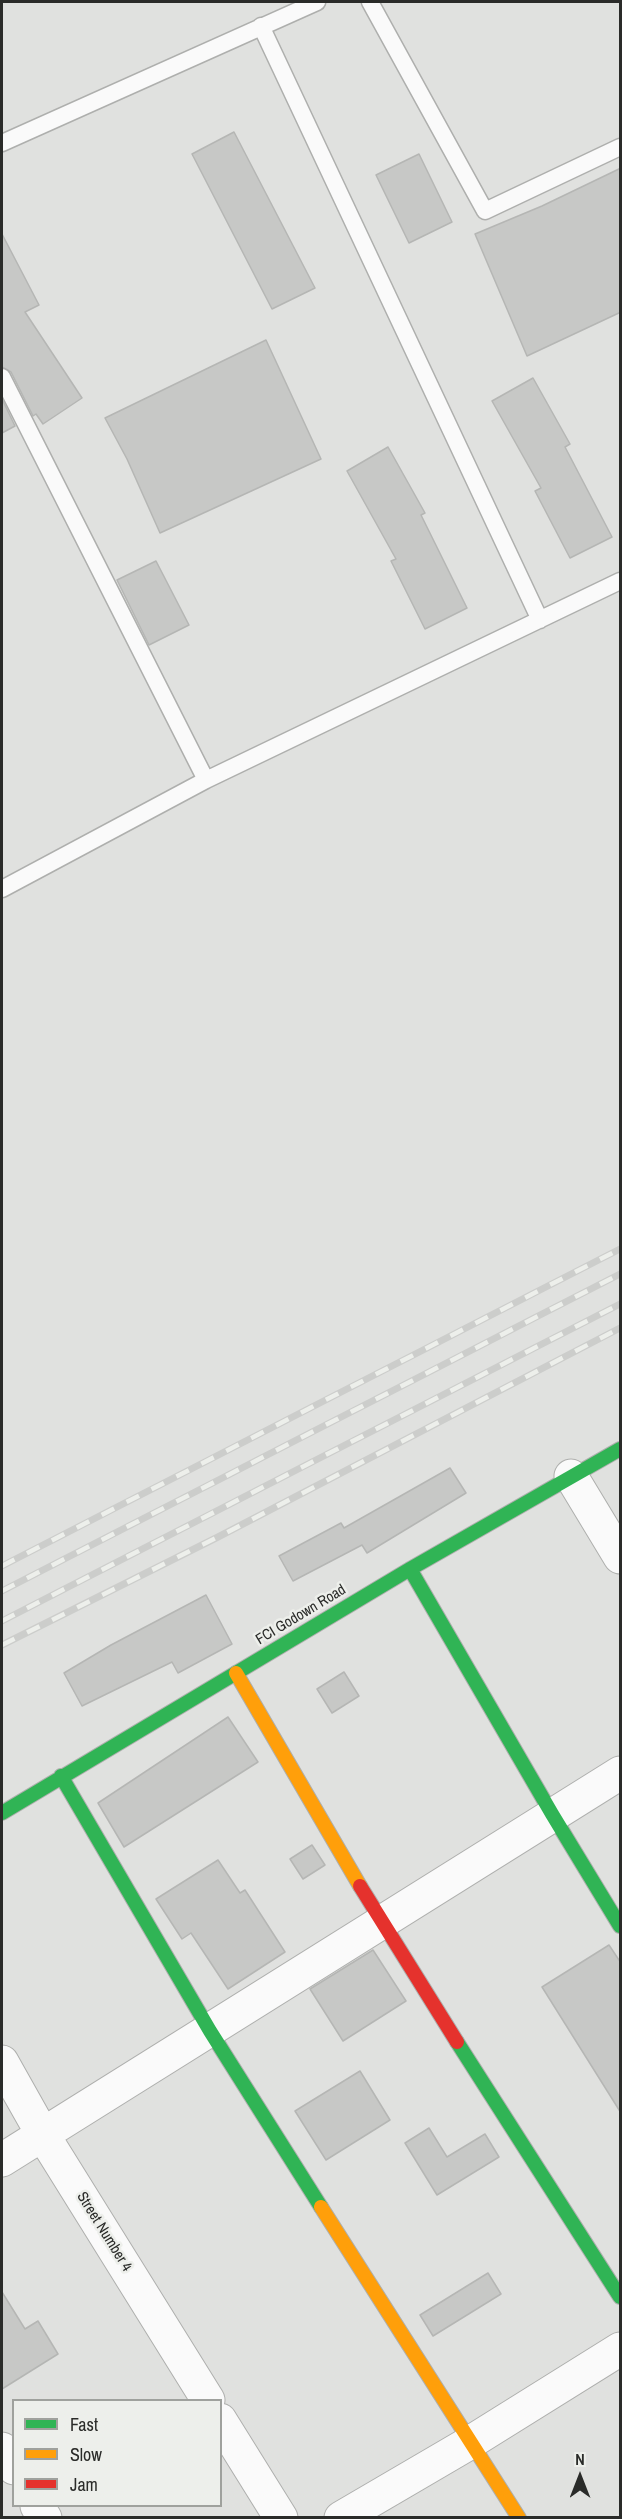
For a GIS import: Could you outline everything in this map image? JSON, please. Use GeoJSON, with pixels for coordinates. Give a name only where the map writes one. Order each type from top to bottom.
{"type":"FeatureCollection","features":[{"type":"Feature","properties":{"kind":"street","name":"FCI Godown Road"},"geometry":{"type":"LineString","coordinates":[[2,1813],[410,1569],[621,1449]]}},
{"type":"Feature","properties":{"kind":"street"},"geometry":{"type":"LineString","coordinates":[[571,1476],[621,1557]]}},
{"type":"Feature","properties":{"kind":"street"},"geometry":{"type":"LineString","coordinates":[[410,1569],[552,1814],[621,1926]]}},
{"type":"Feature","properties":{"kind":"street"},"geometry":{"type":"LineString","coordinates":[[236,1673],[380,1921],[621,2297]]}},
{"type":"Feature","properties":{"kind":"street"},"geometry":{"type":"LineString","coordinates":[[2,2160],[210,2031],[380,1921],[621,1773]]}},
{"type":"Feature","properties":{"kind":"street"},"geometry":{"type":"LineString","coordinates":[[61,1776],[210,2031],[519,2517]]}},
{"type":"Feature","properties":{"kind":"street","name":"Street Number 4"},"geometry":{"type":"LineString","coordinates":[[2,2062],[43,2135],[207,2399]]}},
{"type":"Feature","properties":{"kind":"street"},"geometry":{"type":"LineString","coordinates":[[342,2517],[471,2442],[621,2349]]}},
{"type":"Feature","properties":{"kind":"street"},"geometry":{"type":"LineString","coordinates":[[222,2423],[281,2517]]}},
{"type":"Feature","properties":{"kind":"street"},"geometry":{"type":"LineString","coordinates":[[2,2449],[12,2465]]}},
{"type":"Feature","properties":{"kind":"lane"},"geometry":{"type":"LineString","coordinates":[[2,143],[317,2]]}},
{"type":"Feature","properties":{"kind":"lane"},"geometry":{"type":"LineString","coordinates":[[370,2],[484,212],[621,147]]}},
{"type":"Feature","properties":{"kind":"lane"},"geometry":{"type":"LineString","coordinates":[[261,26],[540,620]]}},
{"type":"Feature","properties":{"kind":"lane"},"geometry":{"type":"LineString","coordinates":[[2,377],[206,780]]}},
{"type":"Feature","properties":{"kind":"lane"},"geometry":{"type":"LineString","coordinates":[[2,889],[206,780],[621,581]]}},
{"type":"Feature","properties":{"kind":"building"},"geometry":{"type":"Polygon","coordinates":[[[234,132],[315,288],[272,309],[192,154],[234,132]]]}},
{"type":"Feature","properties":{"kind":"building"},"geometry":{"type":"Polygon","coordinates":[[[419,154],[452,222],[409,243],[376,175],[419,154]]]}},
{"type":"Feature","properties":{"kind":"building"},"geometry":{"type":"Polygon","coordinates":[[[621,168],[621,312],[527,356],[475,234],[542,206],[621,168]]]}},
{"type":"Feature","properties":{"kind":"building"},"geometry":{"type":"Polygon","coordinates":[[[2,234],[39,305],[25,312],[82,398],[43,424],[36,414],[33,416],[11,372],[2,367],[2,234]]]}},
{"type":"Feature","properties":{"kind":"building"},"geometry":{"type":"Polygon","coordinates":[[[266,340],[321,459],[160,533],[127,459],[105,418],[266,340]]]}},
{"type":"Feature","properties":{"kind":"building"},"geometry":{"type":"Polygon","coordinates":[[[533,378],[570,444],[565,447],[612,537],[570,558],[535,491],[541,488],[492,401],[533,378]]]}},
{"type":"Feature","properties":{"kind":"building"},"geometry":{"type":"Polygon","coordinates":[[[2,399],[15,426],[2,433],[2,399]]]}},
{"type":"Feature","properties":{"kind":"building"},"geometry":{"type":"Polygon","coordinates":[[[388,447],[425,513],[421,515],[467,608],[425,629],[391,561],[396,559],[347,471],[388,447]]]}},
{"type":"Feature","properties":{"kind":"building"},"geometry":{"type":"Polygon","coordinates":[[[156,561],[189,625],[149,645],[117,580],[156,561]]]}},
{"type":"Feature","properties":{"kind":"building"},"geometry":{"type":"Polygon","coordinates":[[[450,1468],[466,1493],[367,1553],[362,1545],[293,1581],[279,1556],[341,1523],[344,1528],[450,1468]]]}},
{"type":"Feature","properties":{"kind":"building"},"geometry":{"type":"Polygon","coordinates":[[[206,1595],[232,1644],[178,1673],[172,1662],[82,1706],[64,1673],[111,1645],[206,1595]]]}},
{"type":"Feature","properties":{"kind":"building"},"geometry":{"type":"Polygon","coordinates":[[[344,1672],[359,1696],[332,1713],[317,1689],[344,1672]]]}},
{"type":"Feature","properties":{"kind":"building"},"geometry":{"type":"Polygon","coordinates":[[[228,1717],[258,1762],[124,1847],[98,1803],[228,1717]]]}},
{"type":"Feature","properties":{"kind":"building"},"geometry":{"type":"Polygon","coordinates":[[[312,1845],[325,1865],[303,1879],[290,1859],[312,1845]]]}},
{"type":"Feature","properties":{"kind":"building"},"geometry":{"type":"Polygon","coordinates":[[[218,1860],[240,1893],[245,1890],[285,1952],[228,1989],[191,1933],[182,1939],[156,1899],[218,1860]]]}},
{"type":"Feature","properties":{"kind":"building"},"geometry":{"type":"Polygon","coordinates":[[[609,1945],[621,1963],[621,2113],[542,1987],[609,1945]]]}},
{"type":"Feature","properties":{"kind":"building"},"geometry":{"type":"Polygon","coordinates":[[[373,1950],[406,2001],[343,2041],[310,1989],[373,1950]]]}},
{"type":"Feature","properties":{"kind":"building"},"geometry":{"type":"Polygon","coordinates":[[[360,2071],[390,2120],[326,2160],[295,2111],[360,2071]]]}},
{"type":"Feature","properties":{"kind":"building"},"geometry":{"type":"Polygon","coordinates":[[[429,2128],[447,2157],[485,2134],[499,2157],[437,2195],[405,2143],[429,2128]]]}},
{"type":"Feature","properties":{"kind":"building"},"geometry":{"type":"Polygon","coordinates":[[[488,2273],[501,2294],[433,2336],[420,2315],[488,2273]]]}},
{"type":"Feature","properties":{"kind":"building"},"geometry":{"type":"Polygon","coordinates":[[[2,2292],[25,2329],[38,2321],[58,2354],[2,2389],[2,2292]]]}},
{"type":"Feature","properties":{"kind":"railway"},"geometry":{"type":"LineString","coordinates":[[2,1566],[620,1249]]}},
{"type":"Feature","properties":{"kind":"railway"},"geometry":{"type":"LineString","coordinates":[[2,1591],[620,1274]]}},
{"type":"Feature","properties":{"kind":"railway"},"geometry":{"type":"LineString","coordinates":[[2,1621],[620,1304]]}},
{"type":"Feature","properties":{"kind":"railway"},"geometry":{"type":"LineString","coordinates":[[2,1645],[218,1537],[620,1328]]}},
{"type":"Feature","properties":{"kind":"traffic: fast"},"geometry":{"type":"LineString","coordinates":[[2,1813],[410,1569],[620,1449]]}},
{"type":"Feature","properties":{"kind":"traffic: fast"},"geometry":{"type":"LineString","coordinates":[[410,1569],[552,1814],[620,1926]]}},
{"type":"Feature","properties":{"kind":"traffic: fast"},"geometry":{"type":"LineString","coordinates":[[61,1776],[210,2031],[321,2207]]}},
{"type":"Feature","properties":{"kind":"traffic: fast"},"geometry":{"type":"LineString","coordinates":[[457,2042],[620,2297]]}},
{"type":"Feature","properties":{"kind":"traffic: slow"},"geometry":{"type":"LineString","coordinates":[[236,1673],[360,1886]]}},
{"type":"Feature","properties":{"kind":"traffic: slow"},"geometry":{"type":"LineString","coordinates":[[321,2207],[519,2518]]}},
{"type":"Feature","properties":{"kind":"traffic: jam"},"geometry":{"type":"LineString","coordinates":[[360,1886],[457,2042]]}}]}
